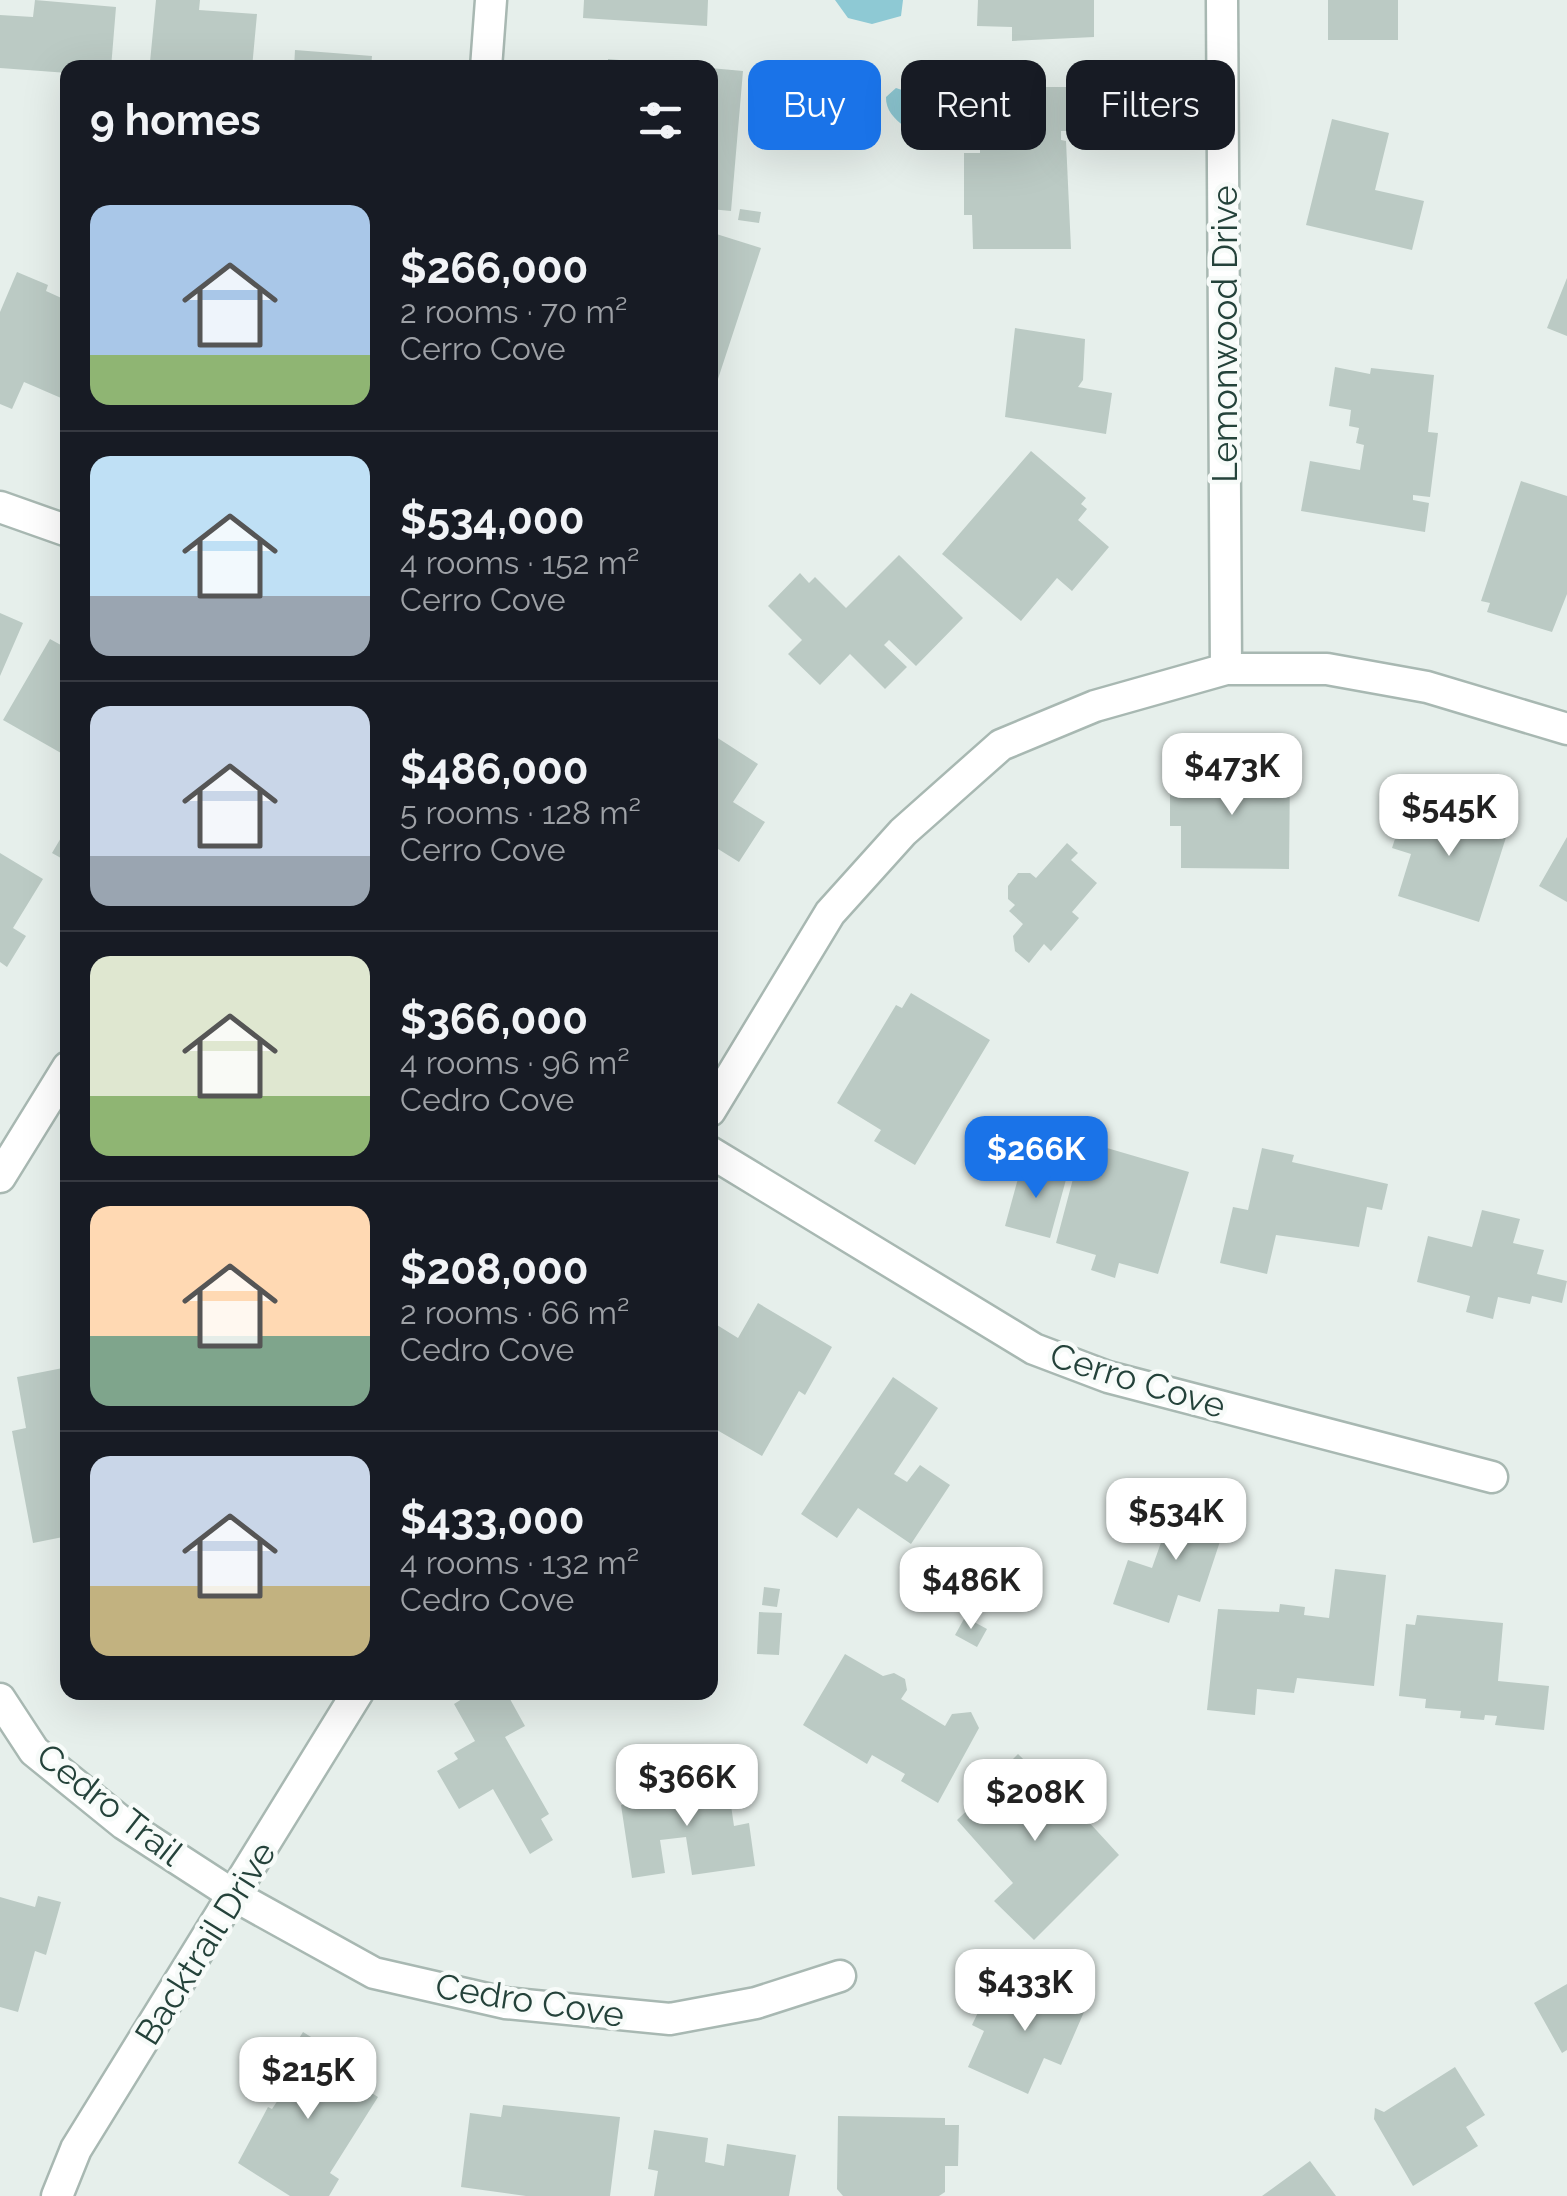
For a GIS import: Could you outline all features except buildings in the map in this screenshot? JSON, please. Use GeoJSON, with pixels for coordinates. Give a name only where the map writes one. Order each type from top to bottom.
{"type":"FeatureCollection","features":[{"type":"Feature","properties":{"kind":"street"},"geometry":{"type":"LineString","coordinates":[[487,60],[491,0]]}},
{"type":"Feature","properties":{"kind":"street","name":"Lemonwood Drive"},"geometry":{"type":"LineString","coordinates":[[1222,0],[1226,669]]}},
{"type":"Feature","properties":{"kind":"street"},"geometry":{"type":"LineString","coordinates":[[0,507],[60,528]]}},
{"type":"Feature","properties":{"kind":"street"},"geometry":{"type":"LineString","coordinates":[[718,1098],[830,913],[903,832],[1002,746],[1095,706],[1226,669],[1327,669],[1427,686],[1567,729]]}},
{"type":"Feature","properties":{"kind":"street"},"geometry":{"type":"LineString","coordinates":[[0,1177],[60,1080]]}},
{"type":"Feature","properties":{"kind":"street","name":"Cerro Cove"},"geometry":{"type":"LineString","coordinates":[[718,1157],[1034,1349],[1108,1376],[1492,1477]]}},
{"type":"Feature","properties":{"kind":"street","name":"Cedro Trail"},"geometry":{"type":"LineString","coordinates":[[0,1699],[34,1751],[124,1824],[235,1896]]}},
{"type":"Feature","properties":{"kind":"street","name":"Backtrail Drive"},"geometry":{"type":"LineString","coordinates":[[57,2196],[76,2150],[353,1700]]}},
{"type":"Feature","properties":{"kind":"street","name":"Cedro Cove"},"geometry":{"type":"LineString","coordinates":[[235,1896],[374,1973],[505,2002],[670,2020],[756,2003],[840,1976]]}},
{"type":"Feature","properties":{"kind":"water"},"geometry":{"type":"Polygon","coordinates":[[[835,0],[903,0],[901,16],[872,24],[848,18],[835,0]]]}},
{"type":"Feature","properties":{"kind":"water"},"geometry":{"type":"Polygon","coordinates":[[[896,88],[901,90],[901,124],[891,114],[886,97],[896,88]]]}}]}
